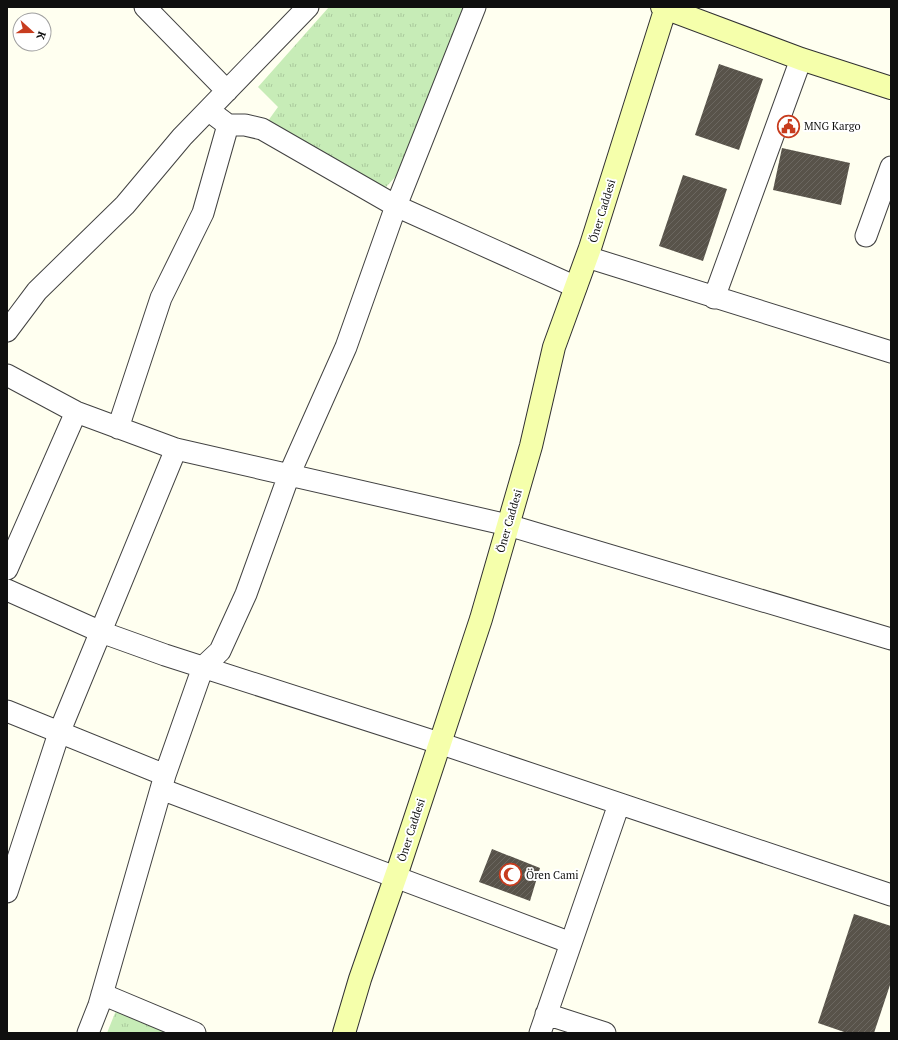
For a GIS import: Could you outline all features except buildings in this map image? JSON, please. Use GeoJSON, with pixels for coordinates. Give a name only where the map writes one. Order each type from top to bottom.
{"type":"FeatureCollection","features":[{"type":"Feature","properties":{"kind":"street"},"geometry":{"type":"LineString","coordinates":[[144,7],[227,91]]}},
{"type":"Feature","properties":{"kind":"street"},"geometry":{"type":"LineString","coordinates":[[7,331],[37,291],[125,205],[182,137],[308,7]]}},
{"type":"Feature","properties":{"kind":"street"},"geometry":{"type":"LineString","coordinates":[[88,1033],[102,994],[163,782],[203,667],[220,650],[246,594],[289,476],[346,347],[396,206],[475,7]]}},
{"type":"Feature","properties":{"kind":"street"},"geometry":{"type":"LineString","coordinates":[[665,7],[801,59],[891,88]]}},
{"type":"Feature","properties":{"kind":"street","name":"Öner Caddesi"},"geometry":{"type":"LineString","coordinates":[[344,1033],[360,979],[396,878],[481,619],[530,446],[554,347],[586,257],[665,7]]}},
{"type":"Feature","properties":{"kind":"street"},"geometry":{"type":"LineString","coordinates":[[714,298],[801,59]]}},
{"type":"Feature","properties":{"kind":"street"},"geometry":{"type":"LineString","coordinates":[[209,109],[228,125],[245,125],[262,130],[396,206],[576,287]]}},
{"type":"Feature","properties":{"kind":"street"},"geometry":{"type":"LineString","coordinates":[[118,428],[161,298],[203,213],[228,125]]}},
{"type":"Feature","properties":{"kind":"street"},"geometry":{"type":"LineString","coordinates":[[866,236],[891,167]]}},
{"type":"Feature","properties":{"kind":"street"},"geometry":{"type":"LineString","coordinates":[[586,257],[891,352]]}},
{"type":"Feature","properties":{"kind":"street"},"geometry":{"type":"LineString","coordinates":[[7,375],[76,412],[176,449],[508,525],[891,640]]}},
{"type":"Feature","properties":{"kind":"street"},"geometry":{"type":"LineString","coordinates":[[7,569],[76,412]]}},
{"type":"Feature","properties":{"kind":"street"},"geometry":{"type":"LineString","coordinates":[[7,892],[60,733],[176,449]]}},
{"type":"Feature","properties":{"kind":"street"},"geometry":{"type":"LineString","coordinates":[[7,590],[102,632],[203,667],[891,895]]}},
{"type":"Feature","properties":{"kind":"street"},"geometry":{"type":"LineString","coordinates":[[7,711],[60,733],[163,782],[396,878],[571,943]]}},
{"type":"Feature","properties":{"kind":"street"},"geometry":{"type":"LineString","coordinates":[[605,1033],[543,1024],[619,804]]}},
{"type":"Feature","properties":{"kind":"street"},"geometry":{"type":"LineString","coordinates":[[102,994],[195,1033]]}},
{"type":"Feature","properties":{"kind":"green space"},"geometry":{"type":"Polygon","coordinates":[[[329,7],[469,7],[398,174],[386,187],[374,186],[265,125],[278,107],[258,87],[329,7]]]}},
{"type":"Feature","properties":{"kind":"green space"},"geometry":{"type":"Polygon","coordinates":[[[117,1008],[181,1033],[107,1033],[117,1008]]]}},
{"type":"Feature","properties":{"kind":"place","name":"MNG Kargo"},"geometry":{"type":"Point","coordinates":[788,126]}},
{"type":"Feature","properties":{"kind":"place","name":"Ören Cami"},"geometry":{"type":"Point","coordinates":[510,875]}}]}
